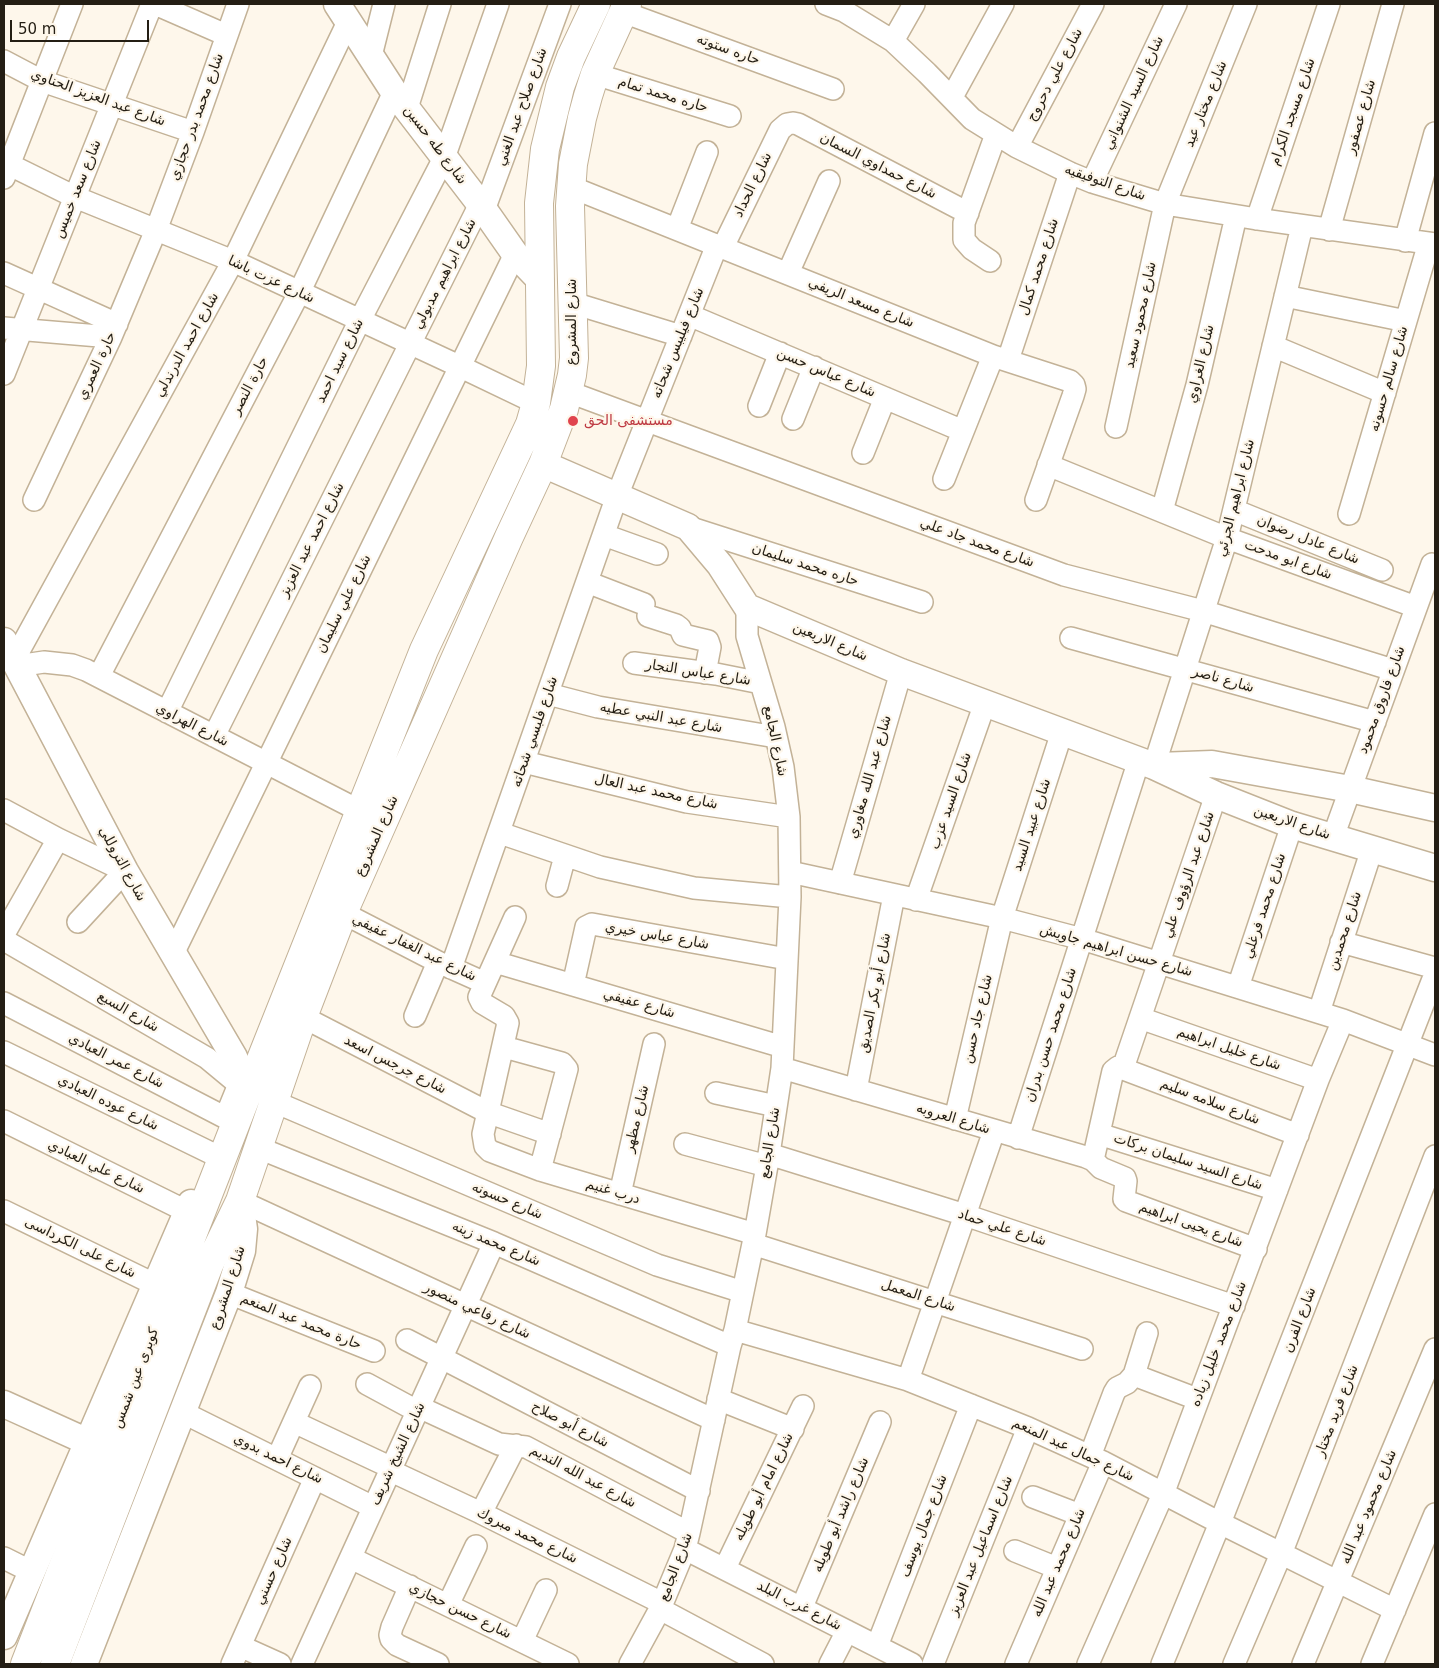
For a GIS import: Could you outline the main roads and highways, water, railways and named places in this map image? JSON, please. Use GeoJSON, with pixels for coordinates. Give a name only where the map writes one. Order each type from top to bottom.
{"type":"FeatureCollection","features":[{"type":"Feature","properties":{"kind":"main road","name":"شارع المشروع"},"geometry":{"type":"LineString","coordinates":[[244,1089],[360,811],[424,650],[530,424],[536,403],[541,366],[539,203],[542,176],[550,126],[560,87],[571,57],[596,4]]}},
{"type":"Feature","properties":{"kind":"main road","name":"شارع المشروع"},"geometry":{"type":"LineString","coordinates":[[240,1201],[303,1017],[343,913],[543,464],[564,409],[569,392],[574,350],[571,187],[580,125],[595,74],[625,8]]}},
{"type":"Feature","properties":{"kind":"main road","name":"كوبرى عين شمس"},"geometry":{"type":"LineString","coordinates":[[25,1664],[195,1211],[244,1089]]}},
{"type":"Feature","properties":{"kind":"main road","name":"كوبرى عين شمس"},"geometry":{"type":"LineString","coordinates":[[55,1664],[209,1264],[240,1201]]}},
{"type":"Feature","properties":{"kind":"place","name":"مستشفى الحق"},"geometry":{"type":"Point","coordinates":[573,421]}}]}
